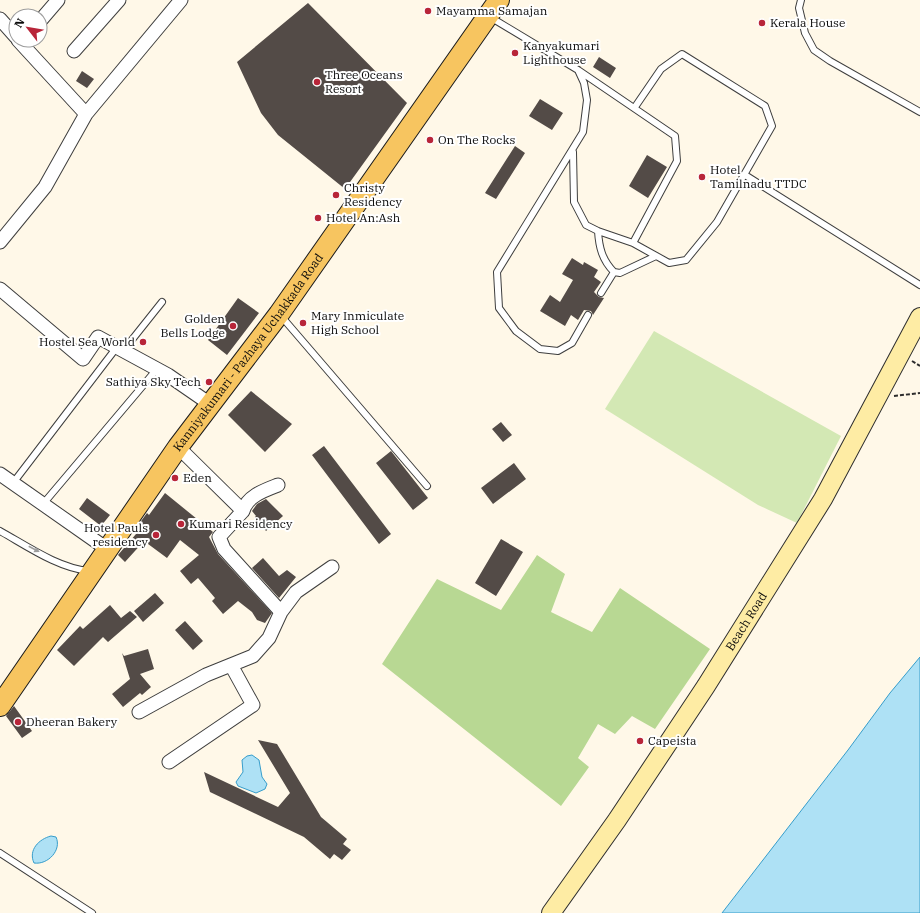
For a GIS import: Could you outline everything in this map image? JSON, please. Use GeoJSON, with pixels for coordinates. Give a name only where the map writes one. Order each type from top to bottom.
{"type":"FeatureCollection","features":[{"type":"Feature","properties":{"kind":"main road","name":"Kanniyakumari - Pazhaya Uchakkada Road"},"geometry":{"type":"LineString","coordinates":[[0,706],[178,447],[279,314],[494,8]]}},
{"type":"Feature","properties":{"kind":"street"},"geometry":{"type":"LineString","coordinates":[[48,12],[58,0]]}},
{"type":"Feature","properties":{"kind":"street"},"geometry":{"type":"LineString","coordinates":[[74,51],[119,0]]}},
{"type":"Feature","properties":{"kind":"street"},"geometry":{"type":"LineString","coordinates":[[0,242],[45,187],[86,114],[181,0]]}},
{"type":"Feature","properties":{"kind":"street"},"geometry":{"type":"LineString","coordinates":[[0,19],[8,28]]}},
{"type":"Feature","properties":{"kind":"street"},"geometry":{"type":"LineString","coordinates":[[25,48],[86,114]]}},
{"type":"Feature","properties":{"kind":"street"},"geometry":{"type":"LineString","coordinates":[[0,289],[83,359],[98,337],[157,369],[210,404]]}},
{"type":"Feature","properties":{"kind":"street","name":"Beach Road"},"geometry":{"type":"LineString","coordinates":[[551,913],[617,820],[702,692],[819,505],[920,317]]}},
{"type":"Feature","properties":{"kind":"street"},"geometry":{"type":"LineString","coordinates":[[178,447],[243,511]]}},
{"type":"Feature","properties":{"kind":"street"},"geometry":{"type":"LineString","coordinates":[[0,474],[107,549]]}},
{"type":"Feature","properties":{"kind":"street"},"geometry":{"type":"LineString","coordinates":[[278,485],[260,491],[244,505],[243,511],[219,537],[224,549],[281,612]]}},
{"type":"Feature","properties":{"kind":"street"},"geometry":{"type":"LineString","coordinates":[[139,712],[206,675],[253,656],[269,638],[281,612],[296,592],[332,567]]}},
{"type":"Feature","properties":{"kind":"street"},"geometry":{"type":"LineString","coordinates":[[169,762],[253,705],[231,665]]}},
{"type":"Feature","properties":{"kind":"lane"},"geometry":{"type":"LineString","coordinates":[[801,0],[799,8],[806,33],[814,50],[830,61],[920,112]]}},
{"type":"Feature","properties":{"kind":"lane"},"geometry":{"type":"LineString","coordinates":[[799,8],[806,0]]}},
{"type":"Feature","properties":{"kind":"lane"},"geometry":{"type":"LineString","coordinates":[[494,8],[578,70],[635,107],[675,136],[677,162],[633,243]]}},
{"type":"Feature","properties":{"kind":"lane"},"geometry":{"type":"LineString","coordinates":[[573,152],[574,202],[586,225],[598,231],[633,243],[669,263],[686,260],[717,222],[772,126],[764,106],[682,54],[660,69],[635,107]]}},
{"type":"Feature","properties":{"kind":"lane"},"geometry":{"type":"LineString","coordinates":[[578,70],[584,83],[587,100],[583,132],[573,152],[498,272],[499,308],[516,331],[534,345],[540,349],[558,351],[572,343],[588,315]]}},
{"type":"Feature","properties":{"kind":"lane"},"geometry":{"type":"LineString","coordinates":[[745,175],[920,285]]}},
{"type":"Feature","properties":{"kind":"lane"},"geometry":{"type":"LineString","coordinates":[[598,231],[599,250],[608,267],[614,272],[620,273],[656,256]]}},
{"type":"Feature","properties":{"kind":"lane"},"geometry":{"type":"LineString","coordinates":[[601,293],[614,272]]}},
{"type":"Feature","properties":{"kind":"lane"},"geometry":{"type":"LineString","coordinates":[[13,483],[120,349],[162,302]]}},
{"type":"Feature","properties":{"kind":"lane"},"geometry":{"type":"LineString","coordinates":[[279,314],[427,486]]}},
{"type":"Feature","properties":{"kind":"lane"},"geometry":{"type":"LineString","coordinates":[[43,504],[157,369]]}},
{"type":"Feature","properties":{"kind":"lane"},"geometry":{"type":"LineString","coordinates":[[0,531],[51,558],[80,570],[92,572]]}},
{"type":"Feature","properties":{"kind":"lane"},"geometry":{"type":"LineString","coordinates":[[0,852],[92,913]]}},
{"type":"Feature","properties":{"kind":"path"},"geometry":{"type":"LineString","coordinates":[[912,361],[920,366]]}},
{"type":"Feature","properties":{"kind":"path"},"geometry":{"type":"LineString","coordinates":[[893,397],[920,393]]}},
{"type":"Feature","properties":{"kind":"green space"},"geometry":{"type":"Polygon","coordinates":[[[654,331],[841,436],[797,523],[758,505],[605,409],[654,331]]]}},
{"type":"Feature","properties":{"kind":"green space"},"geometry":{"type":"Polygon","coordinates":[[[537,555],[565,574],[551,612],[592,632],[620,588],[710,649],[655,729],[632,716],[615,734],[598,724],[578,758],[589,767],[561,806],[382,664],[437,579],[501,610],[537,555]]]}},
{"type":"Feature","properties":{"kind":"water"},"geometry":{"type":"Polygon","coordinates":[[[920,657],[920,913],[722,913],[848,750],[890,693],[920,657]]]}},
{"type":"Feature","properties":{"kind":"water"},"geometry":{"type":"Polygon","coordinates":[[[252,755],[259,760],[262,777],[267,784],[265,789],[256,793],[238,786],[236,782],[243,772],[242,760],[247,756],[252,755]]]}},
{"type":"Feature","properties":{"kind":"water"},"geometry":{"type":"Polygon","coordinates":[[[51,836],[56,837],[57,842],[57,847],[52,856],[44,862],[34,863],[32,854],[36,846],[42,840],[51,836]]]}},
{"type":"Feature","properties":{"kind":"building","name":"Three Oceans Resort"},"geometry":{"type":"Polygon","coordinates":[[[308,3],[407,103],[345,189],[278,135],[261,113],[237,62],[308,3]]]}},
{"type":"Feature","properties":{"kind":"building"},"geometry":{"type":"Polygon","coordinates":[[[599,57],[616,68],[610,78],[593,67],[599,57]]]}},
{"type":"Feature","properties":{"kind":"building"},"geometry":{"type":"Polygon","coordinates":[[[82,71],[94,79],[87,88],[76,81],[82,71]]]}},
{"type":"Feature","properties":{"kind":"building"},"geometry":{"type":"Polygon","coordinates":[[[540,99],[563,113],[552,130],[529,116],[540,99]]]}},
{"type":"Feature","properties":{"kind":"building"},"geometry":{"type":"Polygon","coordinates":[[[515,146],[525,153],[496,199],[485,193],[515,146]]]}},
{"type":"Feature","properties":{"kind":"building"},"geometry":{"type":"Polygon","coordinates":[[[647,155],[667,167],[648,198],[629,186],[647,155]]]}},
{"type":"Feature","properties":{"kind":"building"},"geometry":{"type":"Polygon","coordinates":[[[572,258],[583,265],[584,262],[598,270],[594,277],[601,282],[594,292],[599,297],[604,298],[593,315],[591,311],[584,310],[578,320],[571,315],[565,326],[540,311],[550,295],[560,302],[573,280],[562,274],[572,258]]]}},
{"type":"Feature","properties":{"kind":"building","name":"Golden Bells Lodge"},"geometry":{"type":"Polygon","coordinates":[[[238,298],[259,313],[227,355],[208,340],[238,298]]]}},
{"type":"Feature","properties":{"kind":"building"},"geometry":{"type":"Polygon","coordinates":[[[251,391],[292,424],[265,452],[228,415],[251,391]]]}},
{"type":"Feature","properties":{"kind":"building"},"geometry":{"type":"Polygon","coordinates":[[[501,422],[512,435],[503,442],[492,429],[501,422]]]}},
{"type":"Feature","properties":{"kind":"building"},"geometry":{"type":"Polygon","coordinates":[[[324,446],[391,534],[379,544],[312,455],[324,446]]]}},
{"type":"Feature","properties":{"kind":"building"},"geometry":{"type":"Polygon","coordinates":[[[391,451],[428,498],[413,510],[376,463],[391,451]]]}},
{"type":"Feature","properties":{"kind":"building"},"geometry":{"type":"Polygon","coordinates":[[[514,463],[526,479],[493,504],[481,488],[514,463]]]}},
{"type":"Feature","properties":{"kind":"building"},"geometry":{"type":"Polygon","coordinates":[[[165,493],[213,532],[209,537],[218,554],[272,613],[265,623],[257,620],[252,612],[238,601],[223,614],[212,601],[215,598],[198,578],[191,584],[180,571],[199,555],[180,540],[167,558],[144,541],[125,562],[118,555],[136,534],[133,532],[147,513],[149,515],[165,493]]]}},
{"type":"Feature","properties":{"kind":"building"},"geometry":{"type":"Polygon","coordinates":[[[87,498],[110,515],[101,526],[79,509],[87,498]]]}},
{"type":"Feature","properties":{"kind":"building"},"geometry":{"type":"Polygon","coordinates":[[[266,499],[283,516],[266,531],[252,511],[257,504],[266,499]]]}},
{"type":"Feature","properties":{"kind":"building"},"geometry":{"type":"Polygon","coordinates":[[[501,539],[523,552],[496,596],[475,583],[501,539]]]}},
{"type":"Feature","properties":{"kind":"building"},"geometry":{"type":"Polygon","coordinates":[[[263,558],[279,576],[287,570],[296,577],[279,598],[252,568],[263,558]]]}},
{"type":"Feature","properties":{"kind":"building"},"geometry":{"type":"Polygon","coordinates":[[[155,593],[164,603],[143,622],[134,611],[155,593]]]}},
{"type":"Feature","properties":{"kind":"building"},"geometry":{"type":"Polygon","coordinates":[[[110,605],[121,618],[130,611],[137,617],[108,642],[103,637],[74,666],[57,650],[80,626],[83,629],[110,605]]]}},
{"type":"Feature","properties":{"kind":"building"},"geometry":{"type":"Polygon","coordinates":[[[185,621],[203,641],[193,650],[175,630],[185,621]]]}},
{"type":"Feature","properties":{"kind":"building"},"geometry":{"type":"Polygon","coordinates":[[[148,649],[154,669],[140,674],[151,687],[142,695],[140,693],[123,707],[112,694],[130,679],[122,653],[124,656],[148,649]]]}},
{"type":"Feature","properties":{"kind":"building","name":"Dheeran Bakery"},"geometry":{"type":"Polygon","coordinates":[[[14,706],[32,731],[22,738],[6,716],[14,706]]]}},
{"type":"Feature","properties":{"kind":"building"},"geometry":{"type":"Polygon","coordinates":[[[258,740],[277,744],[321,817],[347,839],[343,844],[351,850],[342,860],[334,854],[330,859],[304,837],[210,792],[204,772],[278,807],[290,793],[258,740]]]}},
{"type":"Feature","properties":{"kind":"place","name":"Mayamma Samajan"},"geometry":{"type":"Point","coordinates":[428,11]}},
{"type":"Feature","properties":{"kind":"place","name":"Kerala House"},"geometry":{"type":"Point","coordinates":[762,23]}},
{"type":"Feature","properties":{"kind":"place","name":"Kanyakumari Lighthouse"},"geometry":{"type":"Point","coordinates":[515,53]}},
{"type":"Feature","properties":{"kind":"place","name":"Three Oceans Resort"},"geometry":{"type":"Point","coordinates":[317,82]}},
{"type":"Feature","properties":{"kind":"place","name":"On The Rocks"},"geometry":{"type":"Point","coordinates":[430,140]}},
{"type":"Feature","properties":{"kind":"place","name":"Hotel Tamilnadu TTDC"},"geometry":{"type":"Point","coordinates":[702,177]}},
{"type":"Feature","properties":{"kind":"place","name":"Christy Residency"},"geometry":{"type":"Point","coordinates":[336,195]}},
{"type":"Feature","properties":{"kind":"place","name":"Hotel An:Ash"},"geometry":{"type":"Point","coordinates":[318,218]}},
{"type":"Feature","properties":{"kind":"place","name":"Mary Inmiculate High School"},"geometry":{"type":"Point","coordinates":[303,323]}},
{"type":"Feature","properties":{"kind":"place","name":"Golden Bells Lodge"},"geometry":{"type":"Point","coordinates":[233,326]}},
{"type":"Feature","properties":{"kind":"place","name":"Hostel Sea World"},"geometry":{"type":"Point","coordinates":[143,342]}},
{"type":"Feature","properties":{"kind":"place","name":"Sathiya Sky Tech"},"geometry":{"type":"Point","coordinates":[209,382]}},
{"type":"Feature","properties":{"kind":"place","name":"Eden"},"geometry":{"type":"Point","coordinates":[175,478]}},
{"type":"Feature","properties":{"kind":"place","name":"Kumari Residency"},"geometry":{"type":"Point","coordinates":[181,524]}},
{"type":"Feature","properties":{"kind":"place","name":"Hotel Pauls residency"},"geometry":{"type":"Point","coordinates":[156,535]}},
{"type":"Feature","properties":{"kind":"place","name":"Dheeran Bakery"},"geometry":{"type":"Point","coordinates":[18,722]}},
{"type":"Feature","properties":{"kind":"place","name":"Capeista"},"geometry":{"type":"Point","coordinates":[640,741]}}]}
